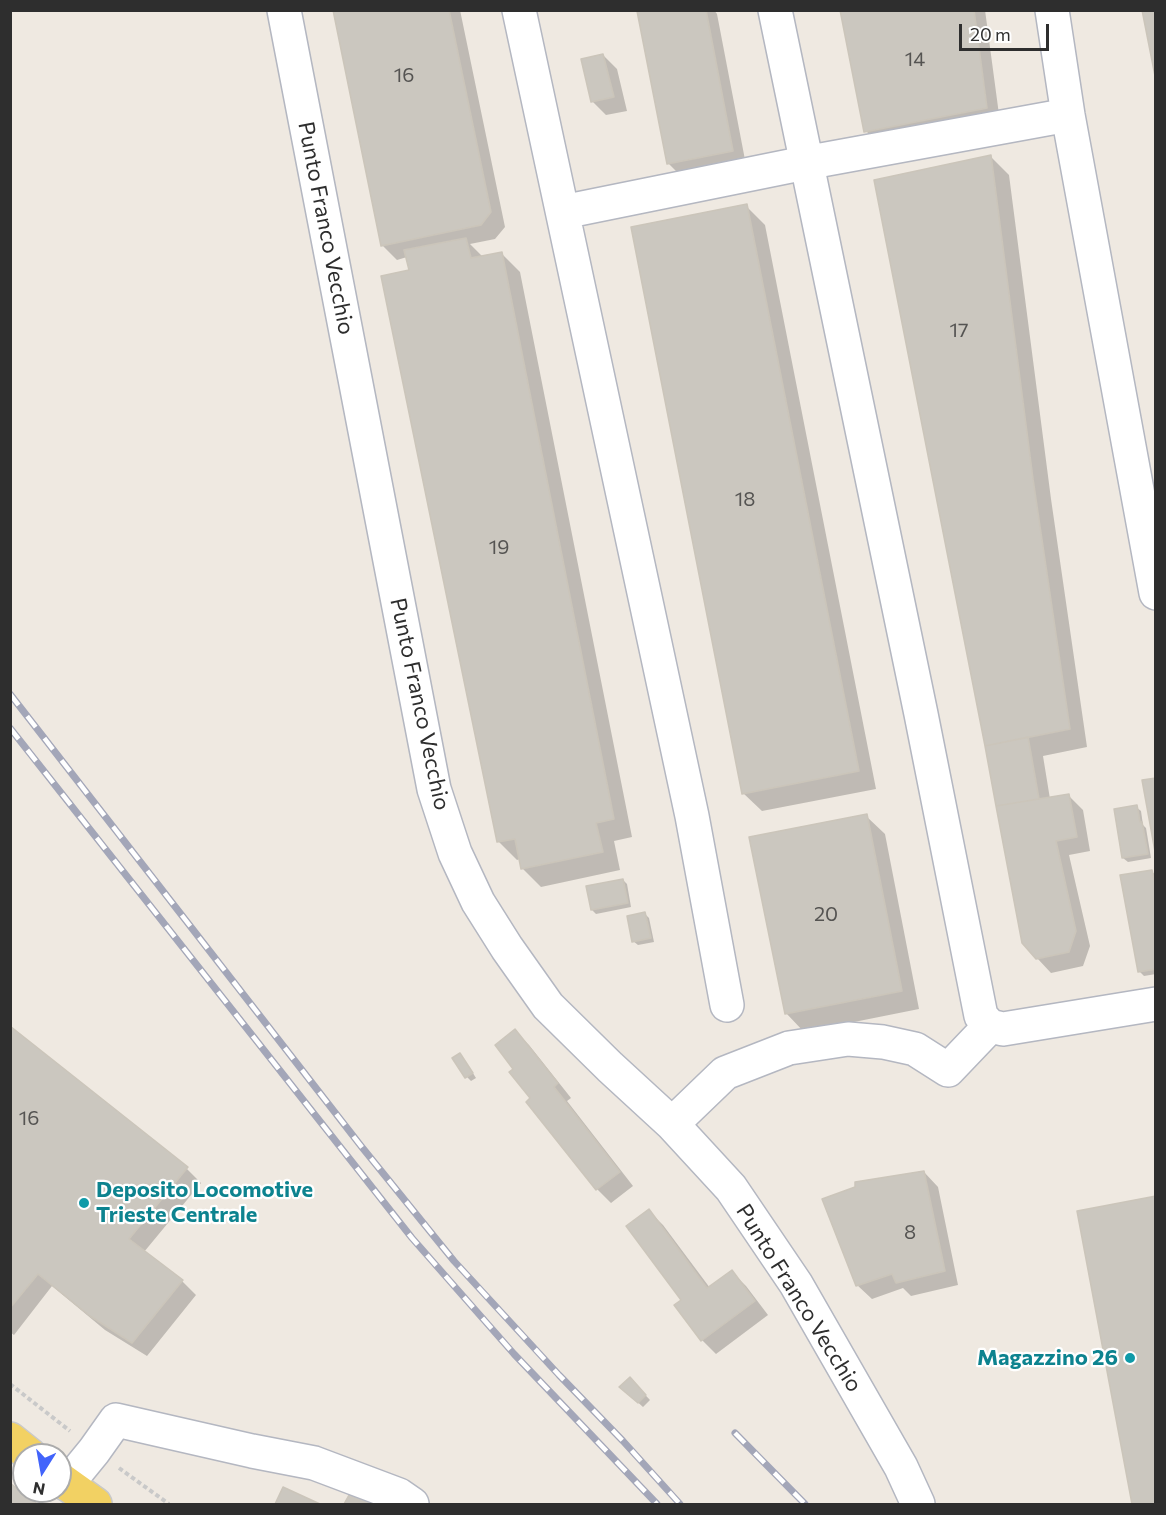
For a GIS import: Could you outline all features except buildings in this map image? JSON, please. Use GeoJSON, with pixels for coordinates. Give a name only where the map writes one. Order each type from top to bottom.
{"type":"FeatureCollection","features":[{"type":"Feature","properties":{"kind":"main road"},"geometry":{"type":"LineString","coordinates":[[72,1488],[94,1504]]}},
{"type":"Feature","properties":{"kind":"street","name":"Punto Franco Vecchio"},"geometry":{"type":"LineString","coordinates":[[284,10],[434,789],[455,853],[478,902],[548,1006],[672,1124],[731,1188],[796,1284],[901,1467],[918,1504]]}},
{"type":"Feature","properties":{"kind":"street"},"geometry":{"type":"LineString","coordinates":[[519,10],[692,816],[727,1005]]}},
{"type":"Feature","properties":{"kind":"street"},"geometry":{"type":"LineString","coordinates":[[775,10],[921,714],[981,1016],[990,1026],[1004,1029],[1155,1004]]}},
{"type":"Feature","properties":{"kind":"street"},"geometry":{"type":"LineString","coordinates":[[1052,10],[1068,115],[1155,593]]}},
{"type":"Feature","properties":{"kind":"street"},"geometry":{"type":"LineString","coordinates":[[563,212],[805,163],[1068,115]]}},
{"type":"Feature","properties":{"kind":"street"},"geometry":{"type":"LineString","coordinates":[[672,1124],[725,1073],[789,1048],[848,1039],[883,1042],[915,1049],[948,1070],[990,1026]]}},
{"type":"Feature","properties":{"kind":"street"},"geometry":{"type":"LineString","coordinates":[[72,1472],[94,1451],[116,1420],[314,1463],[399,1495],[412,1504]]}},
{"type":"Feature","properties":{"kind":"railway"},"geometry":{"type":"LineString","coordinates":[[10,694],[361,1146],[454,1261],[680,1504]]}},
{"type":"Feature","properties":{"kind":"railway"},"geometry":{"type":"LineString","coordinates":[[10,728],[412,1238],[514,1354],[657,1504]]}},
{"type":"Feature","properties":{"kind":"railway"},"geometry":{"type":"LineString","coordinates":[[735,1433],[805,1504]]}},
{"type":"Feature","properties":{"kind":"place","name":"Deposito Locomotive Trieste Centrale"},"geometry":{"type":"Point","coordinates":[84,1203]}},
{"type":"Feature","properties":{"kind":"place","name":"Magazzino 26"},"geometry":{"type":"Point","coordinates":[1130,1358]}}]}
